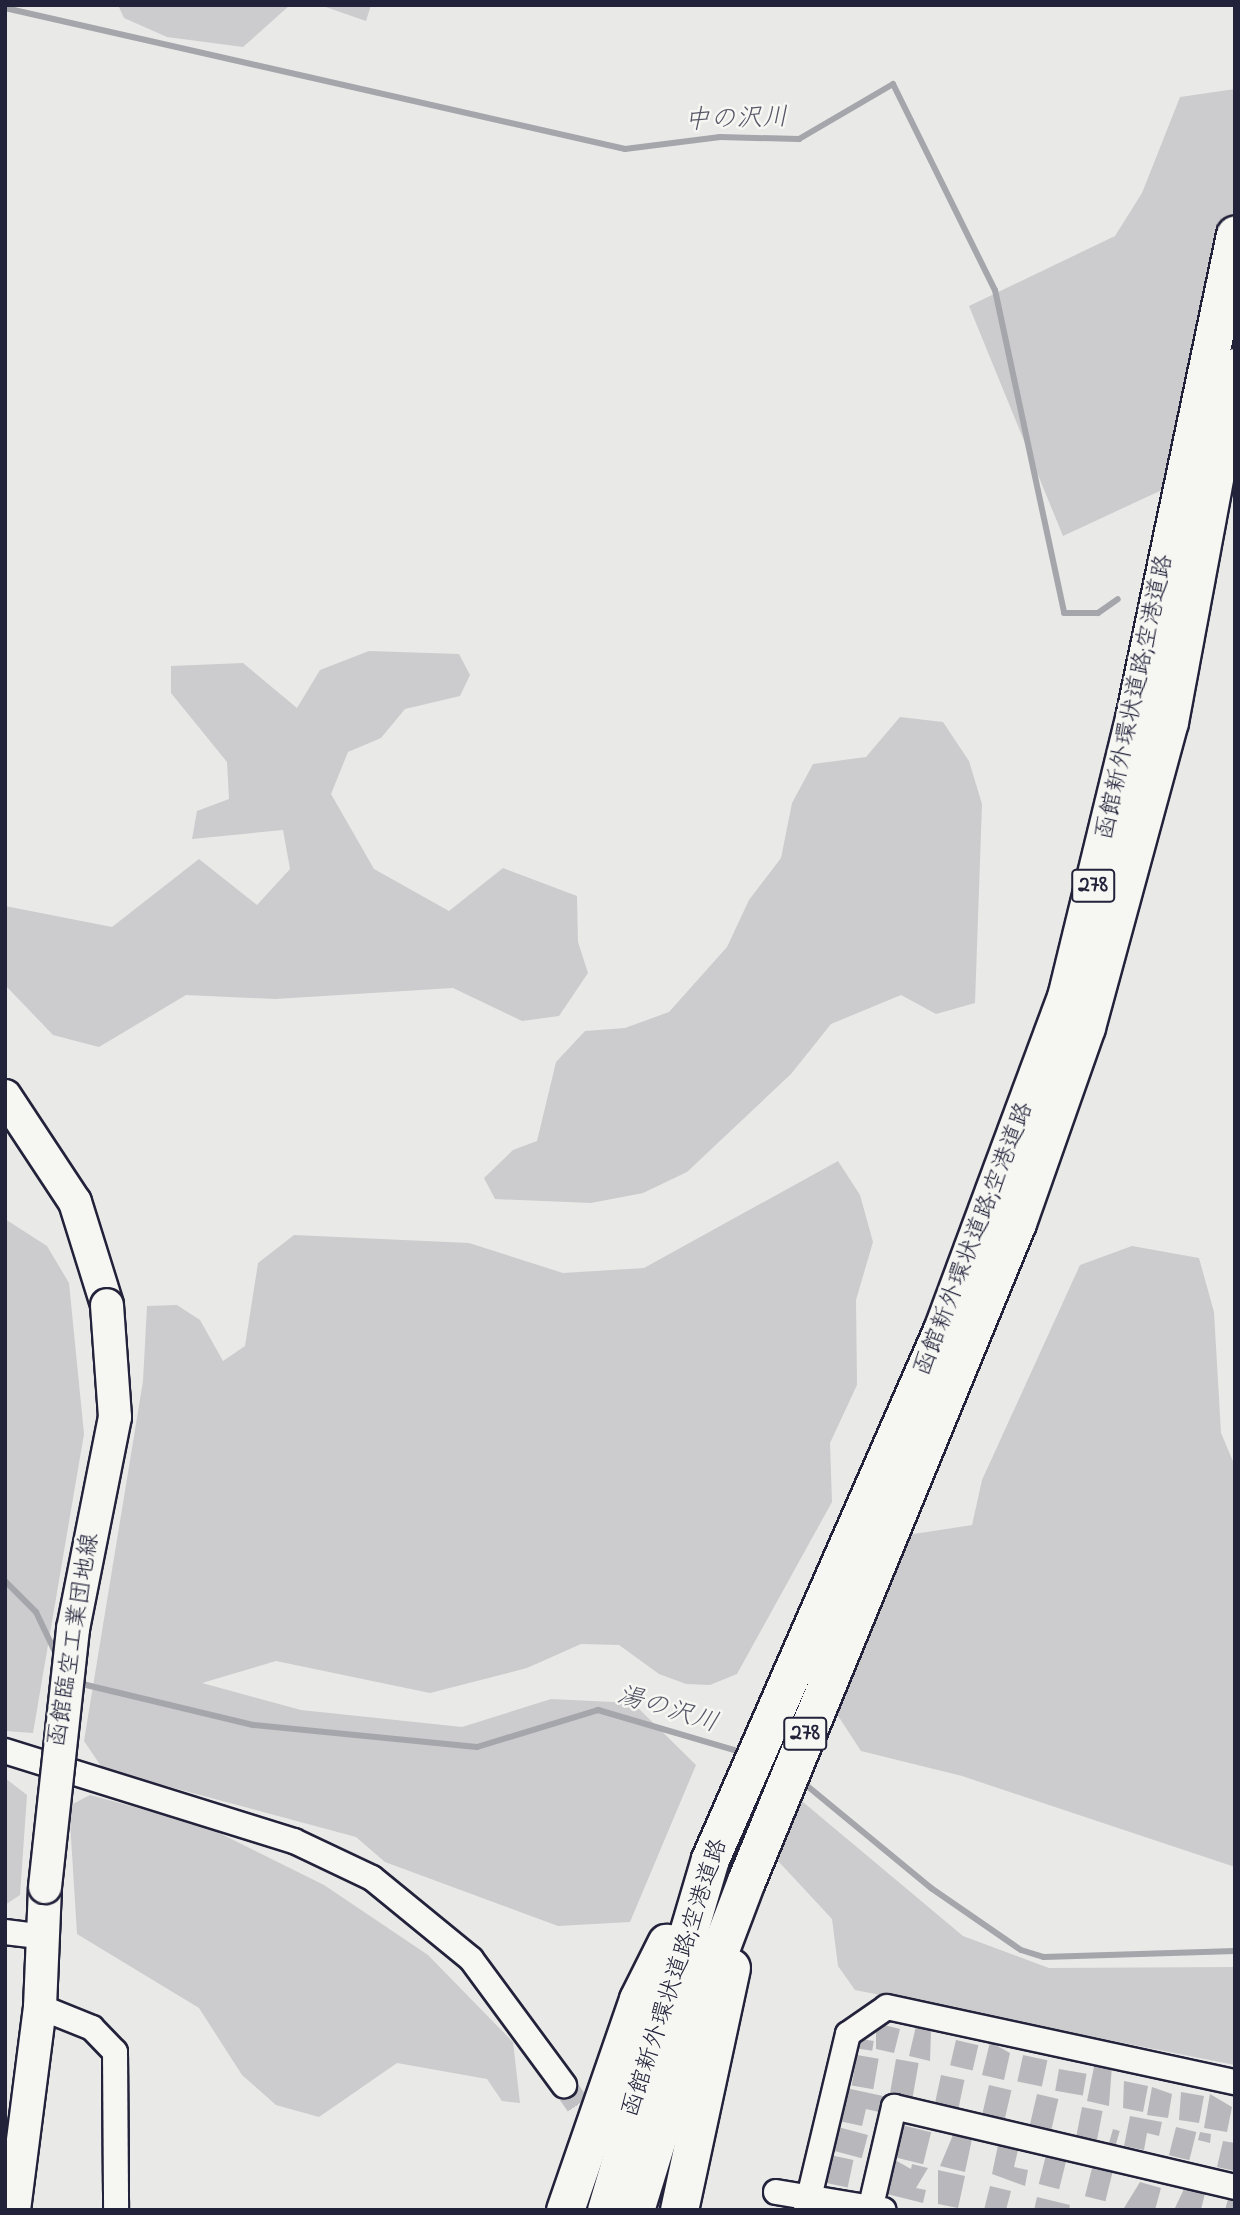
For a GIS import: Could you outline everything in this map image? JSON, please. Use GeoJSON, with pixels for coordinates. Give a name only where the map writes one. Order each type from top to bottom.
{"type":"FeatureCollection","features":[{"type":"Feature","properties":{"kind":"highway","name":"函館新外環状道路;空港道路"},"geometry":{"type":"LineString","coordinates":[[635,2210],[726,1952],[746,1881],[1066,997],[1134,718],[1235,234]]}},
{"type":"Feature","properties":{"kind":"highway","name":"函館新外環状道路;空港道路"},"geometry":{"type":"LineString","coordinates":[[606,2210],[679,1933],[710,1859],[1017,1223],[1086,1027],[1169,722],[1235,367]]}},
{"type":"Feature","properties":{"kind":"highway"},"geometry":{"type":"LineString","coordinates":[[565,2210],[638,1999],[679,1933]]}},
{"type":"Feature","properties":{"kind":"highway"},"geometry":{"type":"LineString","coordinates":[[679,2210],[726,1952]]}},
{"type":"Feature","properties":{"kind":"main road","name":"函館臨空工業団地線"},"geometry":{"type":"LineString","coordinates":[[5,1096],[75,1202],[107,1305],[115,1417],[73,1629],[45,1887],[40,2007],[14,2210]]}},
{"type":"Feature","properties":{"kind":"street"},"geometry":{"type":"LineString","coordinates":[[5,1751],[294,1841],[372,1878],[471,1959],[564,2085]]}},
{"type":"Feature","properties":{"kind":"street"},"geometry":{"type":"LineString","coordinates":[[5,1932],[43,1937]]}},
{"type":"Feature","properties":{"kind":"street"},"geometry":{"type":"LineString","coordinates":[[40,2007],[92,2028],[115,2052],[116,2210]]}},
{"type":"Feature","properties":{"kind":"street"},"geometry":{"type":"LineString","coordinates":[[808,2203],[848,2034],[887,2007],[1235,2082]]}},
{"type":"Feature","properties":{"kind":"street"},"geometry":{"type":"LineString","coordinates":[[776,2192],[808,2203],[875,2209],[894,2107],[1235,2187]]}},
{"type":"Feature","properties":{"kind":"shaded area"},"geometry":{"type":"Polygon","coordinates":[[[118,5],[290,5],[243,47],[167,37],[124,18],[118,5]]]}},
{"type":"Feature","properties":{"kind":"shaded area"},"geometry":{"type":"Polygon","coordinates":[[[320,5],[371,5],[366,21],[320,5]]]}},
{"type":"Feature","properties":{"kind":"shaded area"},"geometry":{"type":"Polygon","coordinates":[[[1235,89],[1235,456],[1063,536],[969,306],[1115,236],[1142,193],[1180,97],[1235,89]]]}},
{"type":"Feature","properties":{"kind":"shaded area"},"geometry":{"type":"Polygon","coordinates":[[[369,651],[459,654],[470,675],[460,696],[405,709],[381,738],[348,752],[331,794],[374,869],[449,911],[503,868],[577,896],[578,942],[588,973],[559,1016],[522,1021],[453,988],[275,999],[186,995],[99,1047],[53,1035],[5,985],[5,906],[112,927],[199,859],[257,905],[290,869],[283,830],[192,839],[197,811],[229,799],[227,762],[171,693],[171,666],[243,663],[297,708],[320,670],[369,651]]]}},
{"type":"Feature","properties":{"kind":"shaded area"},"geometry":{"type":"Polygon","coordinates":[[[900,717],[943,722],[969,761],[982,804],[975,1003],[936,1014],[901,995],[831,1024],[791,1074],[687,1172],[643,1193],[591,1203],[495,1199],[484,1178],[513,1150],[537,1141],[556,1062],[585,1031],[625,1028],[669,1012],[727,947],[749,900],[781,858],[792,803],[813,764],[866,757],[900,717]]]}},
{"type":"Feature","properties":{"kind":"shaded area"},"geometry":{"type":"Polygon","coordinates":[[[838,1161],[860,1195],[873,1242],[856,1300],[857,1385],[830,1443],[832,1502],[737,1674],[710,1685],[686,1684],[659,1674],[619,1645],[581,1644],[527,1668],[430,1693],[276,1661],[202,1683],[301,1710],[462,1727],[551,1699],[633,1703],[696,1765],[630,1922],[558,1926],[385,1862],[356,1837],[103,1769],[84,1741],[143,1381],[147,1306],[177,1305],[200,1320],[223,1361],[245,1346],[258,1263],[294,1235],[469,1243],[563,1273],[644,1268],[838,1161]]]}},
{"type":"Feature","properties":{"kind":"shaded area"},"geometry":{"type":"Polygon","coordinates":[[[5,1219],[47,1246],[69,1283],[84,1434],[33,1733],[5,1731],[5,1219]]]}},
{"type":"Feature","properties":{"kind":"shaded area"},"geometry":{"type":"Polygon","coordinates":[[[1132,1246],[1199,1258],[1214,1312],[1221,1433],[1235,1466],[1235,1867],[962,1776],[861,1751],[829,1702],[901,1536],[972,1525],[982,1480],[1080,1265],[1132,1246]]]}},
{"type":"Feature","properties":{"kind":"shaded area"},"geometry":{"type":"Polygon","coordinates":[[[5,1778],[27,1795],[20,1895],[5,1905],[5,1778]]]}},
{"type":"Feature","properties":{"kind":"shaded area"},"geometry":{"type":"Polygon","coordinates":[[[90,1795],[205,1826],[324,1885],[428,1955],[513,2042],[520,2103],[502,2101],[487,2079],[397,2063],[319,2117],[276,2105],[242,2075],[199,2008],[77,1934],[69,1806],[90,1795]]]}},
{"type":"Feature","properties":{"kind":"shaded area"},"geometry":{"type":"Polygon","coordinates":[[[797,1797],[963,1936],[1049,1968],[1235,1967],[1235,2065],[855,1990],[838,1966],[832,1919],[766,1848],[797,1797]]]}},
{"type":"Feature","properties":{"kind":"building"},"geometry":{"type":"Polygon","coordinates":[[[876,2023],[900,2029],[894,2053],[876,2049],[876,2023]]]}},
{"type":"Feature","properties":{"kind":"building"},"geometry":{"type":"Polygon","coordinates":[[[916,2026],[931,2029],[930,2061],[909,2056],[916,2026]]]}},
{"type":"Feature","properties":{"kind":"building"},"geometry":{"type":"Polygon","coordinates":[[[855,2038],[874,2041],[872,2051],[853,2048],[855,2038]]]}},
{"type":"Feature","properties":{"kind":"building"},"geometry":{"type":"Polygon","coordinates":[[[956,2040],[978,2045],[973,2071],[950,2065],[956,2040]]]}},
{"type":"Feature","properties":{"kind":"building"},"geometry":{"type":"Polygon","coordinates":[[[990,2042],[1010,2053],[1004,2080],[982,2075],[990,2042]]]}},
{"type":"Feature","properties":{"kind":"building"},"geometry":{"type":"Polygon","coordinates":[[[857,2055],[879,2059],[873,2089],[852,2086],[857,2055]]]}},
{"type":"Feature","properties":{"kind":"building"},"geometry":{"type":"Polygon","coordinates":[[[1023,2055],[1047,2060],[1042,2087],[1017,2081],[1023,2055]]]}},
{"type":"Feature","properties":{"kind":"building"},"geometry":{"type":"Polygon","coordinates":[[[896,2059],[919,2063],[912,2101],[889,2097],[896,2059]]]}},
{"type":"Feature","properties":{"kind":"building"},"geometry":{"type":"Polygon","coordinates":[[[1095,2062],[1112,2065],[1109,2106],[1087,2101],[1095,2062]]]}},
{"type":"Feature","properties":{"kind":"building"},"geometry":{"type":"Polygon","coordinates":[[[1059,2069],[1087,2074],[1083,2096],[1055,2091],[1059,2069]]]}},
{"type":"Feature","properties":{"kind":"building"},"geometry":{"type":"Polygon","coordinates":[[[941,2075],[964,2080],[958,2108],[935,2103],[941,2075]]]}},
{"type":"Feature","properties":{"kind":"building"},"geometry":{"type":"Polygon","coordinates":[[[1124,2081],[1148,2086],[1143,2112],[1123,2108],[1124,2081]]]}},
{"type":"Feature","properties":{"kind":"building"},"geometry":{"type":"Polygon","coordinates":[[[989,2085],[1011,2090],[1005,2119],[982,2114],[989,2085]]]}},
{"type":"Feature","properties":{"kind":"building"},"geometry":{"type":"Polygon","coordinates":[[[1152,2087],[1172,2094],[1168,2118],[1147,2115],[1152,2087]]]}},
{"type":"Feature","properties":{"kind":"building"},"geometry":{"type":"Polygon","coordinates":[[[846,2088],[883,2096],[879,2112],[866,2109],[862,2126],[839,2121],[846,2088]]]}},
{"type":"Feature","properties":{"kind":"building"},"geometry":{"type":"Polygon","coordinates":[[[1181,2092],[1204,2096],[1199,2123],[1179,2120],[1181,2092]]]}},
{"type":"Feature","properties":{"kind":"building"},"geometry":{"type":"Polygon","coordinates":[[[1037,2094],[1058,2099],[1051,2129],[1030,2124],[1037,2094]]]}},
{"type":"Feature","properties":{"kind":"building"},"geometry":{"type":"Polygon","coordinates":[[[1210,2094],[1232,2107],[1227,2132],[1204,2128],[1210,2094]]]}},
{"type":"Feature","properties":{"kind":"building"},"geometry":{"type":"Polygon","coordinates":[[[1082,2107],[1103,2111],[1097,2139],[1076,2135],[1082,2107]]]}},
{"type":"Feature","properties":{"kind":"building"},"geometry":{"type":"Polygon","coordinates":[[[1130,2116],[1162,2122],[1159,2136],[1147,2133],[1144,2150],[1124,2146],[1130,2116]]]}},
{"type":"Feature","properties":{"kind":"building"},"geometry":{"type":"Polygon","coordinates":[[[902,2125],[931,2132],[923,2164],[894,2157],[902,2125]]]}},
{"type":"Feature","properties":{"kind":"building"},"geometry":{"type":"Polygon","coordinates":[[[838,2127],[868,2135],[862,2158],[832,2150],[838,2127]]]}},
{"type":"Feature","properties":{"kind":"building"},"geometry":{"type":"Polygon","coordinates":[[[1176,2127],[1196,2132],[1189,2160],[1169,2155],[1176,2127]]]}},
{"type":"Feature","properties":{"kind":"building"},"geometry":{"type":"Polygon","coordinates":[[[1113,2129],[1120,2131],[1115,2148],[1108,2146],[1113,2129]]]}},
{"type":"Feature","properties":{"kind":"building"},"geometry":{"type":"Polygon","coordinates":[[[1200,2132],[1211,2134],[1210,2143],[1198,2140],[1200,2132]]]}},
{"type":"Feature","properties":{"kind":"building"},"geometry":{"type":"Polygon","coordinates":[[[953,2135],[972,2139],[965,2172],[940,2166],[953,2135]]]}},
{"type":"Feature","properties":{"kind":"building"},"geometry":{"type":"Polygon","coordinates":[[[1223,2141],[1235,2143],[1235,2171],[1217,2167],[1223,2141]]]}},
{"type":"Feature","properties":{"kind":"building"},"geometry":{"type":"Polygon","coordinates":[[[998,2145],[1018,2150],[1014,2167],[1028,2170],[1025,2186],[992,2174],[998,2145]]]}},
{"type":"Feature","properties":{"kind":"building"},"geometry":{"type":"Polygon","coordinates":[[[830,2155],[853,2160],[848,2187],[824,2182],[830,2155]]]}},
{"type":"Feature","properties":{"kind":"building"},"geometry":{"type":"Polygon","coordinates":[[[1046,2155],[1066,2160],[1059,2189],[1039,2184],[1046,2155]]]}},
{"type":"Feature","properties":{"kind":"building"},"geometry":{"type":"Polygon","coordinates":[[[895,2160],[911,2169],[912,2164],[928,2168],[916,2188],[926,2190],[923,2203],[887,2194],[895,2160]]]}},
{"type":"Feature","properties":{"kind":"building"},"geometry":{"type":"Polygon","coordinates":[[[1092,2168],[1112,2173],[1105,2201],[1085,2196],[1092,2168]]]}},
{"type":"Feature","properties":{"kind":"building"},"geometry":{"type":"Polygon","coordinates":[[[938,2170],[965,2176],[958,2208],[938,2204],[938,2170]]]}},
{"type":"Feature","properties":{"kind":"building"},"geometry":{"type":"Polygon","coordinates":[[[1140,2182],[1161,2188],[1155,2210],[1124,2208],[1140,2182]]]}},
{"type":"Feature","properties":{"kind":"building"},"geometry":{"type":"Polygon","coordinates":[[[990,2186],[1011,2191],[1006,2210],[984,2210],[990,2186]]]}},
{"type":"Feature","properties":{"kind":"building"},"geometry":{"type":"Polygon","coordinates":[[[1184,2189],[1205,2193],[1201,2210],[1174,2210],[1184,2189]]]}},
{"type":"Feature","properties":{"kind":"building"},"geometry":{"type":"Polygon","coordinates":[[[1037,2197],[1070,2205],[1069,2210],[1034,2210],[1037,2197]]]}},
{"type":"Feature","properties":{"kind":"building"},"geometry":{"type":"Polygon","coordinates":[[[1228,2199],[1235,2200],[1235,2210],[1225,2210],[1228,2199]]]}},
{"type":"Feature","properties":{"kind":"waterway","name":"中の沢川"},"geometry":{"type":"LineString","coordinates":[[5,8],[625,149],[720,137],[799,139],[893,84],[995,290],[1064,613],[1098,613],[1118,599]]}},
{"type":"Feature","properties":{"kind":"waterway","name":"湯の沢川"},"geometry":{"type":"LineString","coordinates":[[5,1581],[36,1612],[57,1656]]}},
{"type":"Feature","properties":{"kind":"waterway","name":"湯の沢川"},"geometry":{"type":"LineString","coordinates":[[78,1683],[253,1725],[477,1747],[598,1710],[744,1753]]}},
{"type":"Feature","properties":{"kind":"waterway","name":"湯の沢川"},"geometry":{"type":"LineString","coordinates":[[800,1780],[931,1888],[1021,1950],[1044,1957],[1235,1951]]}},
{"type":"Feature","properties":{"kind":"tunnel"},"geometry":{"type":"LineString","coordinates":[[564,2085],[599,2135]]}}]}
